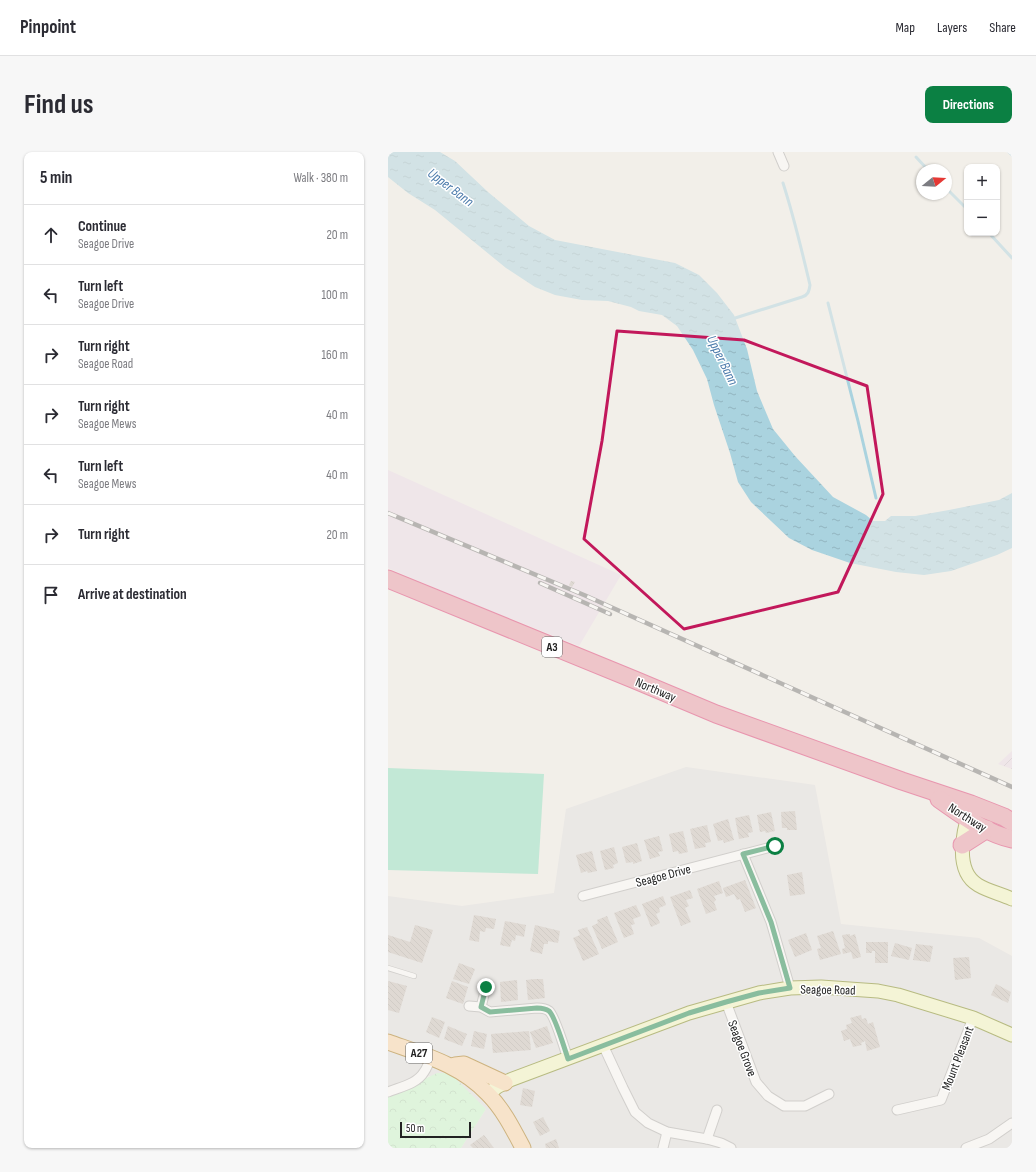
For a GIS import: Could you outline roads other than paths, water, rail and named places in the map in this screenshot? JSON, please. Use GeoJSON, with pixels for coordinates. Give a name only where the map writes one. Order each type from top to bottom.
{"type":"FeatureCollection","features":[{"type":"Feature","properties":{"kind":"highway","name":"Northway"},"geometry":{"type":"LineString","coordinates":[[388,579],[716,714],[934,791],[969,811],[987,829],[1003,837],[1012,839]]}},
{"type":"Feature","properties":{"kind":"highway","name":"Northway"},"geometry":{"type":"LineString","coordinates":[[969,811],[1004,817],[1012,822]]}},
{"type":"Feature","properties":{"kind":"highway"},"geometry":{"type":"LineString","coordinates":[[962,845],[987,829]]}},
{"type":"Feature","properties":{"kind":"main road"},"geometry":{"type":"LineString","coordinates":[[969,811],[962,840],[965,867],[968,876],[977,884],[1012,899]]}},
{"type":"Feature","properties":{"kind":"main road","name":"Seagoe Road"},"geometry":{"type":"LineString","coordinates":[[488,1094],[497,1087],[506,1083],[689,1013],[759,993],[790,988],[821,987],[898,994],[973,1018],[1012,1035]]}},
{"type":"Feature","properties":{"kind":"main road","name":"A27"},"geometry":{"type":"LineString","coordinates":[[388,1042],[450,1065],[468,1076],[488,1094],[503,1113],[523,1148]]}},
{"type":"Feature","properties":{"kind":"main road"},"geometry":{"type":"LineString","coordinates":[[450,1065],[464,1064],[506,1083]]}},
{"type":"Feature","properties":{"kind":"street"},"geometry":{"type":"LineString","coordinates":[[778,152],[784,166]]}},
{"type":"Feature","properties":{"kind":"street","name":"Seagoe Drive"},"geometry":{"type":"LineString","coordinates":[[583,896],[775,846]]}},
{"type":"Feature","properties":{"kind":"street"},"geometry":{"type":"LineString","coordinates":[[743,854],[771,922],[790,988]]}},
{"type":"Feature","properties":{"kind":"street"},"geometry":{"type":"LineString","coordinates":[[481,1007],[486,987]]}},
{"type":"Feature","properties":{"kind":"street","name":"Seagoe Grove"},"geometry":{"type":"LineString","coordinates":[[726,1002],[756,1082],[768,1096],[784,1106],[805,1106],[829,1094]]}},
{"type":"Feature","properties":{"kind":"street"},"geometry":{"type":"LineString","coordinates":[[469,1006],[481,1007],[490,1012],[537,1008],[544,1008],[548,1010],[553,1018],[568,1059]]}},
{"type":"Feature","properties":{"kind":"street","name":"Mount Pleasant"},"geometry":{"type":"LineString","coordinates":[[897,1110],[941,1100],[973,1018]]}},
{"type":"Feature","properties":{"kind":"street"},"geometry":{"type":"LineString","coordinates":[[604,1045],[635,1112],[648,1123],[666,1132],[721,1142],[731,1148]]}},
{"type":"Feature","properties":{"kind":"street"},"geometry":{"type":"LineString","coordinates":[[388,1092],[410,1084],[418,1079],[424,1073],[430,1058]]}},
{"type":"Feature","properties":{"kind":"street"},"geometry":{"type":"LineString","coordinates":[[707,1139],[717,1110]]}},
{"type":"Feature","properties":{"kind":"street"},"geometry":{"type":"LineString","coordinates":[[966,1148],[989,1139],[1012,1123]]}},
{"type":"Feature","properties":{"kind":"street"},"geometry":{"type":"LineString","coordinates":[[663,1148],[666,1132]]}},
{"type":"Feature","properties":{"kind":"lane"},"geometry":{"type":"LineString","coordinates":[[388,968],[414,976]]}},
{"type":"Feature","properties":{"kind":"water","name":"Upper Bann"},"geometry":{"type":"Polygon","coordinates":[[[388,152],[440,152],[455,161],[488,192],[529,226],[555,240],[675,263],[699,275],[717,293],[734,315],[747,349],[757,391],[773,429],[795,456],[833,497],[866,515],[873,521],[885,521],[891,516],[915,516],[999,500],[1012,493],[1012,548],[997,555],[951,571],[924,575],[896,572],[850,563],[812,550],[789,538],[751,502],[738,482],[707,379],[693,350],[677,326],[662,315],[639,311],[631,307],[608,301],[582,300],[555,295],[535,287],[506,268],[435,210],[408,193],[388,177],[388,152]]]}},
{"type":"Feature","properties":{"kind":"waterway"},"geometry":{"type":"LineString","coordinates":[[1009,152],[1012,155]]}},
{"type":"Feature","properties":{"kind":"waterway"},"geometry":{"type":"LineString","coordinates":[[916,157],[922,164]]}},
{"type":"Feature","properties":{"kind":"waterway"},"geometry":{"type":"LineString","coordinates":[[732,319],[802,297],[809,291],[810,285],[807,272],[783,183]]}},
{"type":"Feature","properties":{"kind":"waterway"},"geometry":{"type":"LineString","coordinates":[[952,194],[964,206]]}},
{"type":"Feature","properties":{"kind":"waterway"},"geometry":{"type":"LineString","coordinates":[[992,236],[1012,258]]}},
{"type":"Feature","properties":{"kind":"waterway"},"geometry":{"type":"LineString","coordinates":[[828,303],[876,498]]}},
{"type":"Feature","properties":{"kind":"railway"},"geometry":{"type":"LineString","coordinates":[[388,513],[584,595],[1012,787]]}},
{"type":"Feature","properties":{"kind":"railway"},"geometry":{"type":"LineString","coordinates":[[540,583],[610,614]]}}]}
